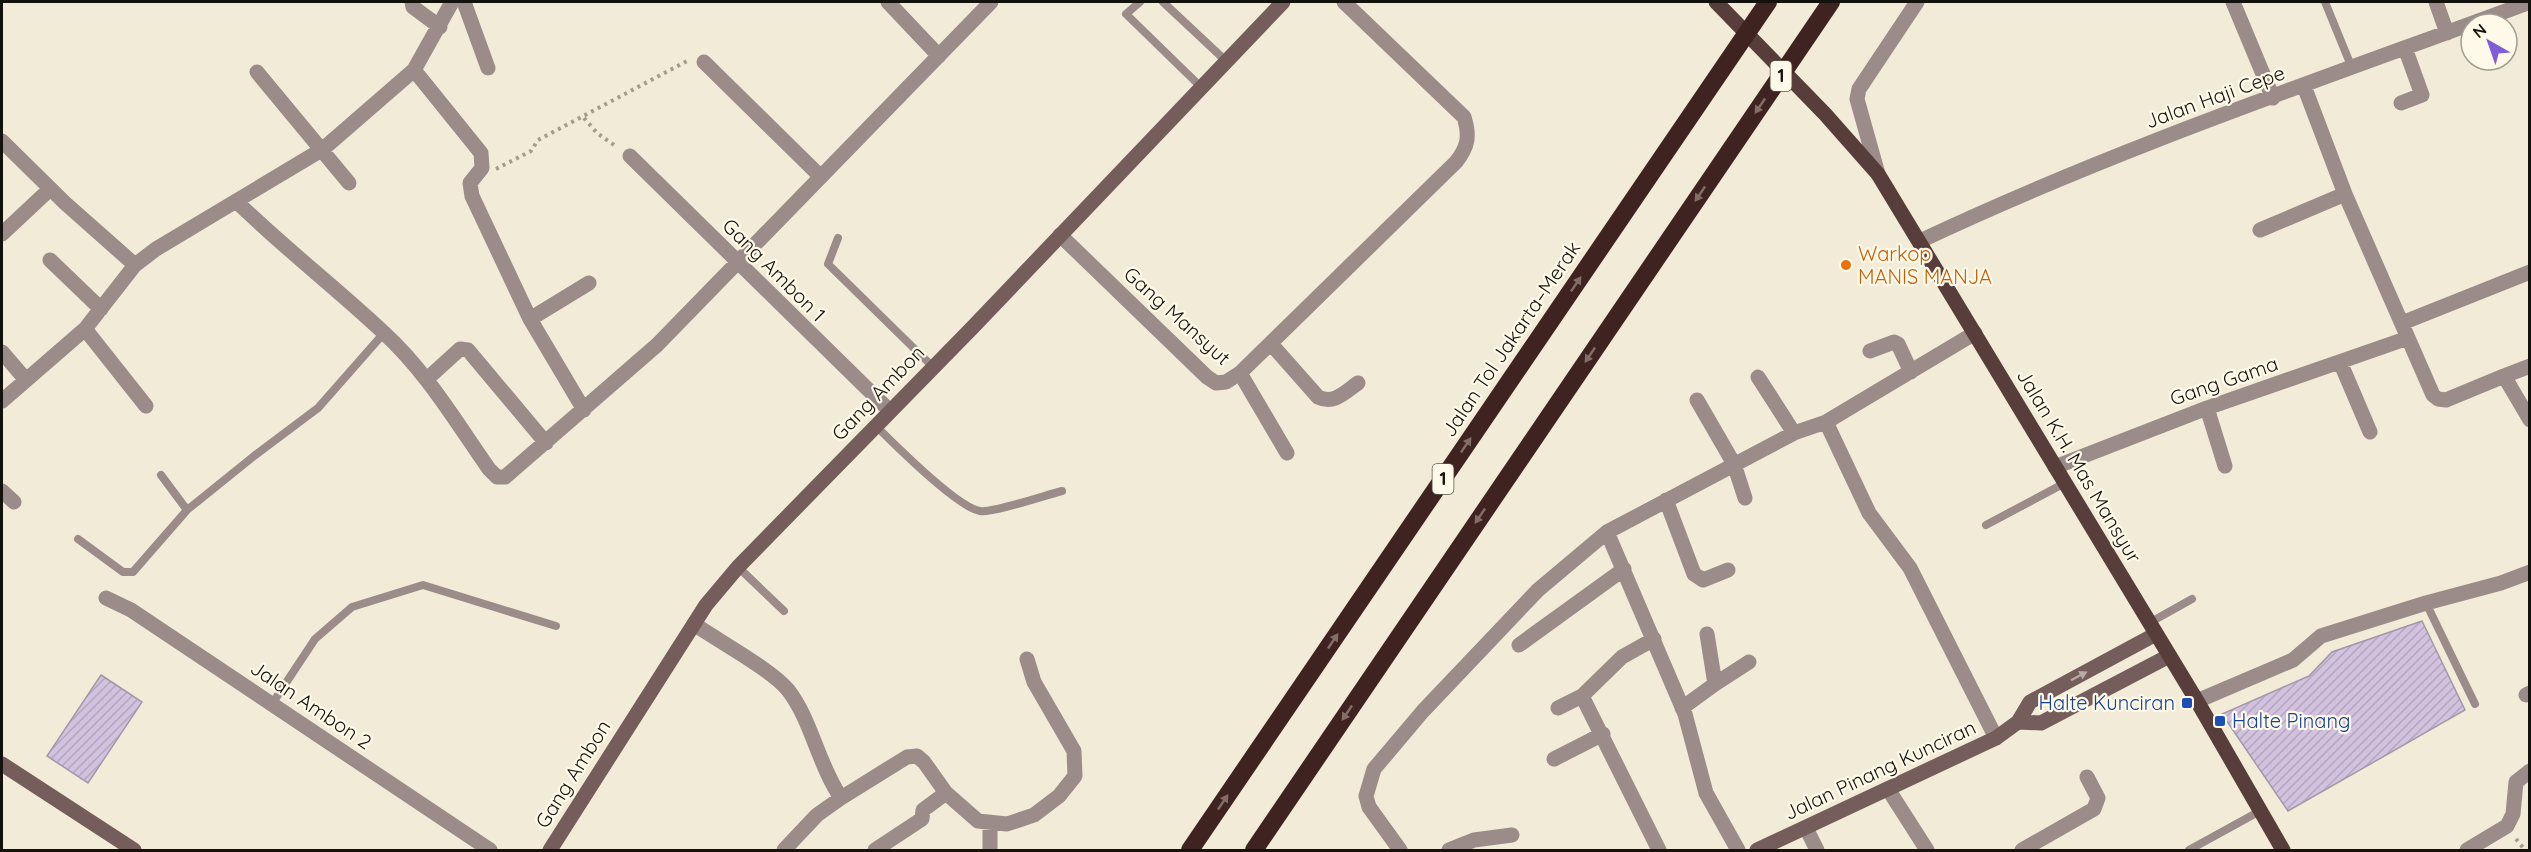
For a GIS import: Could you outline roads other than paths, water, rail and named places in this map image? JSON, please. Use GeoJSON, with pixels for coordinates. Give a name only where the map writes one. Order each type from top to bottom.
{"type":"FeatureCollection","features":[{"type":"Feature","properties":{"kind":"highway","name":"Jalan Tol Jakarta–Merak"},"geometry":{"type":"LineString","coordinates":[[1190,850],[1768,2]]}},
{"type":"Feature","properties":{"kind":"highway","name":"1"},"geometry":{"type":"LineString","coordinates":[[1254,850],[1831,2]]}},
{"type":"Feature","properties":{"kind":"main road","name":"Jalan K.H. Mas Mansyur"},"geometry":{"type":"LineString","coordinates":[[1716,2],[1826,114],[1878,174],[2197,701],[2283,850]]}},
{"type":"Feature","properties":{"kind":"street"},"geometry":{"type":"LineString","coordinates":[[412,2],[413,7],[440,27]]}},
{"type":"Feature","properties":{"kind":"street"},"geometry":{"type":"LineString","coordinates":[[2,402],[85,329],[135,265],[156,249],[323,149],[414,70],[452,2]]}},
{"type":"Feature","properties":{"kind":"street"},"geometry":{"type":"LineString","coordinates":[[464,2],[488,68]]}},
{"type":"Feature","properties":{"kind":"street"},"geometry":{"type":"LineString","coordinates":[[888,2],[939,56]]}},
{"type":"Feature","properties":{"kind":"street"},"geometry":{"type":"LineString","coordinates":[[236,201],[318,277],[384,333],[427,379],[489,469],[497,477],[505,477],[645,356],[991,2]]}},
{"type":"Feature","properties":{"kind":"street","name":"Gang Ambon"},"geometry":{"type":"LineString","coordinates":[[550,850],[694,624],[738,567],[1283,2]]}},
{"type":"Feature","properties":{"kind":"street","name":"Gang Mansyut"},"geometry":{"type":"LineString","coordinates":[[1060,235],[1207,377],[1216,383],[1226,382],[1240,373],[1272,345],[1348,270],[1456,162],[1467,148],[1469,132],[1464,117],[1344,2]]}},
{"type":"Feature","properties":{"kind":"street"},"geometry":{"type":"LineString","coordinates":[[1878,174],[1857,99],[1859,89],[1917,2]]}},
{"type":"Feature","properties":{"kind":"street"},"geometry":{"type":"LineString","coordinates":[[2233,2],[2273,98]]}},
{"type":"Feature","properties":{"kind":"street"},"geometry":{"type":"LineString","coordinates":[[2436,2],[2447,33]]}},
{"type":"Feature","properties":{"kind":"street","name":"Jalan Haji Cepe"},"geometry":{"type":"LineString","coordinates":[[1920,241],[2006,201],[2115,156],[2529,2]]}},
{"type":"Feature","properties":{"kind":"street"},"geometry":{"type":"LineString","coordinates":[[2401,103],[2422,95],[2405,48]]}},
{"type":"Feature","properties":{"kind":"street"},"geometry":{"type":"LineString","coordinates":[[704,62],[821,177]]}},
{"type":"Feature","properties":{"kind":"street"},"geometry":{"type":"LineString","coordinates":[[414,70],[481,153],[482,168],[470,183],[472,196],[530,319],[584,410]]}},
{"type":"Feature","properties":{"kind":"street"},"geometry":{"type":"LineString","coordinates":[[257,72],[349,183]]}},
{"type":"Feature","properties":{"kind":"street"},"geometry":{"type":"LineString","coordinates":[[2304,86],[2345,195],[2433,394],[2439,399],[2446,400],[2529,366]]}},
{"type":"Feature","properties":{"kind":"street"},"geometry":{"type":"LineString","coordinates":[[2,141],[50,189],[135,265]]}},
{"type":"Feature","properties":{"kind":"street","name":"Gang Ambon 1"},"geometry":{"type":"LineString","coordinates":[[630,156],[736,263],[890,411]]}},
{"type":"Feature","properties":{"kind":"street"},"geometry":{"type":"LineString","coordinates":[[2,234],[50,189]]}},
{"type":"Feature","properties":{"kind":"street"},"geometry":{"type":"LineString","coordinates":[[2260,230],[2345,195]]}},
{"type":"Feature","properties":{"kind":"street"},"geometry":{"type":"LineString","coordinates":[[50,260],[101,309]]}},
{"type":"Feature","properties":{"kind":"street"},"geometry":{"type":"LineString","coordinates":[[2402,323],[2529,272]]}},
{"type":"Feature","properties":{"kind":"street"},"geometry":{"type":"LineString","coordinates":[[530,319],[589,283]]}},
{"type":"Feature","properties":{"kind":"street"},"geometry":{"type":"LineString","coordinates":[[85,329],[146,406]]}},
{"type":"Feature","properties":{"kind":"street"},"geometry":{"type":"LineString","coordinates":[[1400,850],[1369,807],[1366,796],[1374,769],[1424,711],[1538,590],[1608,532],[1734,464],[1794,434],[1826,422],[1975,333]]}},
{"type":"Feature","properties":{"kind":"street","name":"Gang Gama"},"geometry":{"type":"LineString","coordinates":[[2055,467],[2206,408],[2341,364],[2408,338]]}},
{"type":"Feature","properties":{"kind":"street"},"geometry":{"type":"LineString","coordinates":[[1870,351],[1894,342],[1898,344],[1911,372]]}},
{"type":"Feature","properties":{"kind":"street"},"geometry":{"type":"LineString","coordinates":[[1272,345],[1318,397],[1326,401],[1334,400],[1358,383]]}},
{"type":"Feature","properties":{"kind":"street"},"geometry":{"type":"LineString","coordinates":[[427,379],[460,349],[468,350],[546,443]]}},
{"type":"Feature","properties":{"kind":"street"},"geometry":{"type":"LineString","coordinates":[[2,352],[26,380]]}},
{"type":"Feature","properties":{"kind":"street"},"geometry":{"type":"LineString","coordinates":[[2341,364],[2370,432]]}},
{"type":"Feature","properties":{"kind":"street"},"geometry":{"type":"LineString","coordinates":[[1240,373],[1287,453]]}},
{"type":"Feature","properties":{"kind":"street"},"geometry":{"type":"LineString","coordinates":[[1758,376],[1794,434]]}},
{"type":"Feature","properties":{"kind":"street"},"geometry":{"type":"LineString","coordinates":[[2504,376],[2529,420]]}},
{"type":"Feature","properties":{"kind":"street"},"geometry":{"type":"LineString","coordinates":[[1697,400],[1734,464],[1745,498]]}},
{"type":"Feature","properties":{"kind":"street"},"geometry":{"type":"LineString","coordinates":[[2206,408],[2225,466]]}},
{"type":"Feature","properties":{"kind":"street"},"geometry":{"type":"LineString","coordinates":[[1826,422],[1869,513],[1910,568],[1996,738]]}},
{"type":"Feature","properties":{"kind":"street"},"geometry":{"type":"LineString","coordinates":[[2,491],[14,502]]}},
{"type":"Feature","properties":{"kind":"street"},"geometry":{"type":"LineString","coordinates":[[1666,500],[1694,574],[1703,580],[1728,570]]}},
{"type":"Feature","properties":{"kind":"street"},"geometry":{"type":"LineString","coordinates":[[1608,532],[1682,708],[1706,794],[1738,850]]}},
{"type":"Feature","properties":{"kind":"street"},"geometry":{"type":"LineString","coordinates":[[1519,645],[1624,569]]}},
{"type":"Feature","properties":{"kind":"street"},"geometry":{"type":"LineString","coordinates":[[2197,701],[2293,660],[2321,636],[2426,603],[2501,583],[2529,572]]}},
{"type":"Feature","properties":{"kind":"street","name":"Jalan Ambon 2"},"geometry":{"type":"LineString","coordinates":[[106,598],[131,610],[490,850]]}},
{"type":"Feature","properties":{"kind":"street"},"geometry":{"type":"LineString","coordinates":[[694,624],[788,690],[802,714],[825,772],[841,798]]}},
{"type":"Feature","properties":{"kind":"street","name":"Jalan Pinang Kunciran"},"geometry":{"type":"LineString","coordinates":[[1757,850],[1996,738],[2018,722],[2030,702],[2153,628]]}},
{"type":"Feature","properties":{"kind":"street"},"geometry":{"type":"LineString","coordinates":[[1707,634],[1715,684]]}},
{"type":"Feature","properties":{"kind":"street"},"geometry":{"type":"LineString","coordinates":[[1558,708],[1582,696],[1622,657],[1654,639]]}},
{"type":"Feature","properties":{"kind":"street"},"geometry":{"type":"LineString","coordinates":[[2018,722],[2041,723],[2169,656]]}},
{"type":"Feature","properties":{"kind":"street"},"geometry":{"type":"LineString","coordinates":[[784,850],[817,815],[907,757],[917,756],[924,762],[946,793],[978,821],[1008,824],[1034,815],[1059,796],[1075,776],[1074,751],[1034,682],[1026,659]]}},
{"type":"Feature","properties":{"kind":"street"},"geometry":{"type":"LineString","coordinates":[[1682,708],[1749,662]]}},
{"type":"Feature","properties":{"kind":"street"},"geometry":{"type":"LineString","coordinates":[[1582,696],[1659,850]]}},
{"type":"Feature","properties":{"kind":"street"},"geometry":{"type":"LineString","coordinates":[[1554,759],[1603,734]]}},
{"type":"Feature","properties":{"kind":"street"},"geometry":{"type":"LineString","coordinates":[[2,764],[134,850]]}},
{"type":"Feature","properties":{"kind":"street"},"geometry":{"type":"LineString","coordinates":[[2467,850],[2508,826],[2516,782],[2529,771]]}},
{"type":"Feature","properties":{"kind":"street"},"geometry":{"type":"LineString","coordinates":[[2022,850],[2094,809],[2098,798],[2087,777]]}},
{"type":"Feature","properties":{"kind":"street"},"geometry":{"type":"LineString","coordinates":[[1888,789],[1927,850]]}},
{"type":"Feature","properties":{"kind":"street"},"geometry":{"type":"LineString","coordinates":[[875,850],[922,819],[923,810],[946,793]]}},
{"type":"Feature","properties":{"kind":"street"},"geometry":{"type":"LineString","coordinates":[[990,824],[990,850]]}},
{"type":"Feature","properties":{"kind":"street"},"geometry":{"type":"LineString","coordinates":[[1806,828],[1816,850]]}},
{"type":"Feature","properties":{"kind":"street"},"geometry":{"type":"LineString","coordinates":[[1449,850],[1474,840],[1512,835]]}},
{"type":"Feature","properties":{"kind":"lane"},"geometry":{"type":"LineString","coordinates":[[1140,2],[1126,14],[1201,87]]}},
{"type":"Feature","properties":{"kind":"lane"},"geometry":{"type":"LineString","coordinates":[[1163,2],[1226,61]]}},
{"type":"Feature","properties":{"kind":"lane"},"geometry":{"type":"LineString","coordinates":[[2325,2],[2352,68]]}},
{"type":"Feature","properties":{"kind":"lane"},"geometry":{"type":"LineString","coordinates":[[838,238],[828,264],[933,367]]}},
{"type":"Feature","properties":{"kind":"lane"},"geometry":{"type":"LineString","coordinates":[[78,539],[123,572],[133,572],[187,510],[318,408],[384,333]]}},
{"type":"Feature","properties":{"kind":"lane"},"geometry":{"type":"LineString","coordinates":[[876,426],[966,506],[982,511],[1062,491]]}},
{"type":"Feature","properties":{"kind":"lane"},"geometry":{"type":"LineString","coordinates":[[161,475],[187,510]]}},
{"type":"Feature","properties":{"kind":"lane"},"geometry":{"type":"LineString","coordinates":[[1986,525],[2063,483]]}},
{"type":"Feature","properties":{"kind":"lane"},"geometry":{"type":"LineString","coordinates":[[738,567],[784,611]]}},
{"type":"Feature","properties":{"kind":"lane"},"geometry":{"type":"LineString","coordinates":[[272,704],[315,639],[352,607],[423,585],[556,626]]}},
{"type":"Feature","properties":{"kind":"lane"},"geometry":{"type":"LineString","coordinates":[[2153,628],[2192,599]]}},
{"type":"Feature","properties":{"kind":"lane"},"geometry":{"type":"LineString","coordinates":[[2426,603],[2475,704]]}},
{"type":"Feature","properties":{"kind":"lane"},"geometry":{"type":"LineString","coordinates":[[2189,850],[2260,811]]}},
{"type":"Feature","properties":{"kind":"place","name":"Warkop MANIS MANJA"},"geometry":{"type":"Point","coordinates":[1846,265]}},
{"type":"Feature","properties":{"kind":"place","name":"Halte Kunciran"},"geometry":{"type":"Point","coordinates":[2187,703]}},
{"type":"Feature","properties":{"kind":"place","name":"Halte Pinang"},"geometry":{"type":"Point","coordinates":[2220,721]}}]}
